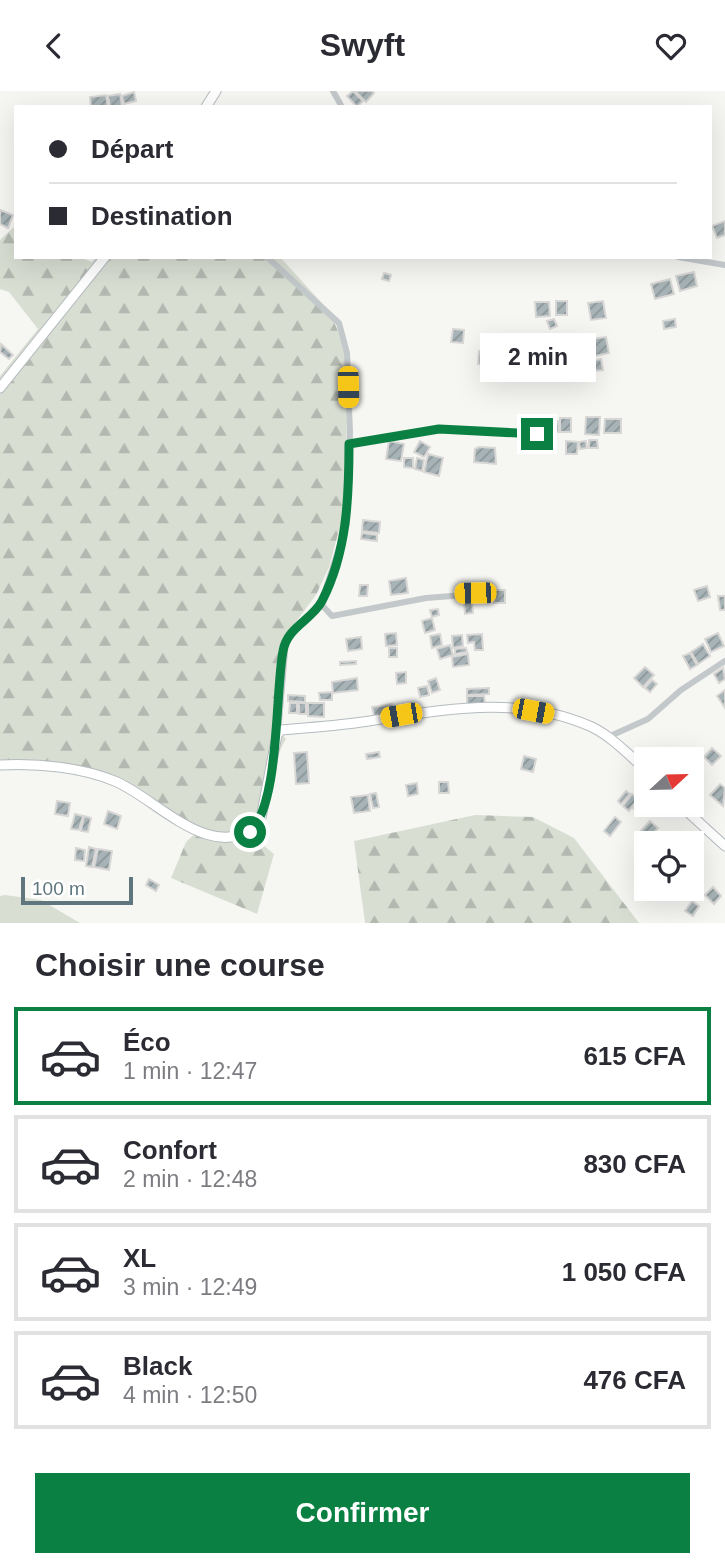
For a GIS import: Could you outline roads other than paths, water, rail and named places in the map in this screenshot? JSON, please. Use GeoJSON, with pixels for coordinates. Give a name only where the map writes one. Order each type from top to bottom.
{"type":"FeatureCollection","features":[{"type":"Feature","properties":{"kind":"street"},"geometry":{"type":"LineString","coordinates":[[0,388],[103,259]]}},
{"type":"Feature","properties":{"kind":"street"},"geometry":{"type":"LineString","coordinates":[[0,765],[32,764],[116,782],[146,798],[191,829],[212,836],[234,837],[250,832],[260,823],[278,733],[286,640],[321,604],[347,523],[349,444],[347,353],[339,323],[269,259]]}},
{"type":"Feature","properties":{"kind":"street"},"geometry":{"type":"LineString","coordinates":[[690,259],[725,265]]}},
{"type":"Feature","properties":{"kind":"street"},"geometry":{"type":"LineString","coordinates":[[349,444],[439,429],[537,434]]}},
{"type":"Feature","properties":{"kind":"street"},"geometry":{"type":"LineString","coordinates":[[321,604],[332,616],[426,598],[491,593]]}},
{"type":"Feature","properties":{"kind":"street"},"geometry":{"type":"LineString","coordinates":[[608,737],[648,719],[681,690],[725,661]]}},
{"type":"Feature","properties":{"kind":"street"},"geometry":{"type":"LineString","coordinates":[[278,733],[444,708],[516,708],[577,722],[608,737],[634,760]]}},
{"type":"Feature","properties":{"kind":"street"},"geometry":{"type":"LineString","coordinates":[[693,817],[725,846]]}}]}
